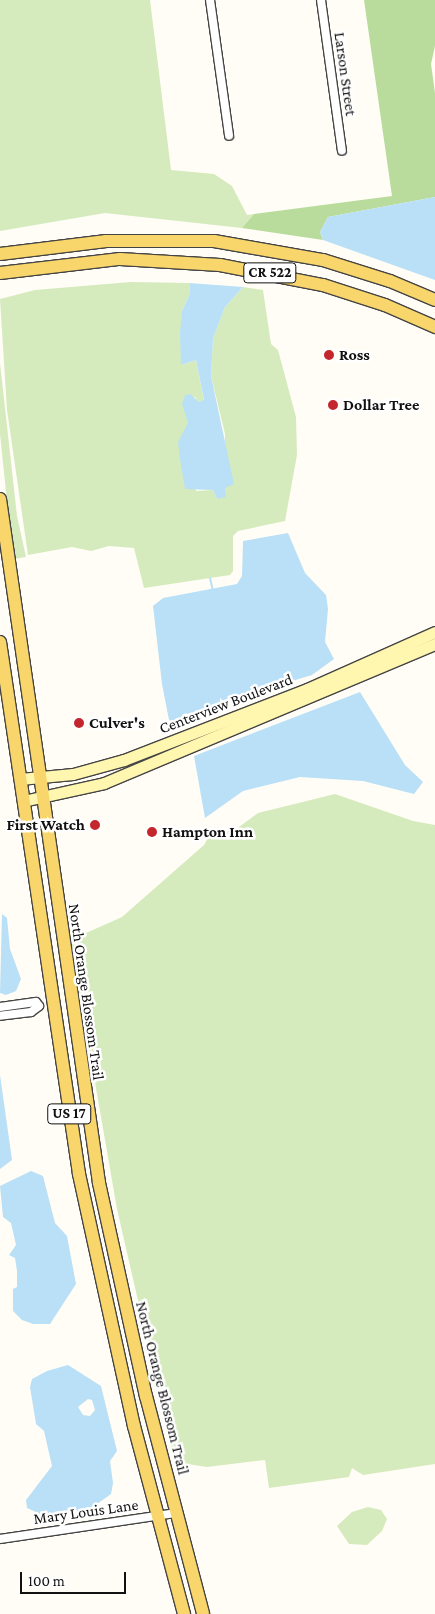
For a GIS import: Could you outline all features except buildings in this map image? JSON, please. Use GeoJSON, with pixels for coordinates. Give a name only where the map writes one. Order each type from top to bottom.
{"type":"FeatureCollection","features":[{"type":"Feature","properties":{"kind":"main road","name":"CR 522"},"geometry":{"type":"LineString","coordinates":[[0,254],[116,240],[214,241],[323,260],[390,280],[435,300]]}},
{"type":"Feature","properties":{"kind":"main road","name":"CR 522"},"geometry":{"type":"LineString","coordinates":[[0,272],[120,259],[220,265],[323,285],[385,305],[435,327]]}},
{"type":"Feature","properties":{"kind":"main road"},"geometry":{"type":"LineString","coordinates":[[0,277],[15,270]]}},
{"type":"Feature","properties":{"kind":"main road","name":"North Orange Blossom Trail"},"geometry":{"type":"LineString","coordinates":[[0,498],[75,1034],[99,1183],[129,1323],[176,1513]]}},
{"type":"Feature","properties":{"kind":"main road","name":"US 17"},"geometry":{"type":"LineString","coordinates":[[0,642],[53,1009],[100,1280],[184,1614]]}},
{"type":"Feature","properties":{"kind":"main road"},"geometry":{"type":"LineString","coordinates":[[53,1009],[66,1017],[75,1034]]}},
{"type":"Feature","properties":{"kind":"main road"},"geometry":{"type":"LineString","coordinates":[[100,1280],[117,1319],[122,1325],[129,1323]]}},
{"type":"Feature","properties":{"kind":"main road"},"geometry":{"type":"LineString","coordinates":[[112,1332],[124,1342],[140,1370]]}},
{"type":"Feature","properties":{"kind":"main road","name":"US 17"},"geometry":{"type":"LineString","coordinates":[[176,1513],[203,1614]]}},
{"type":"Feature","properties":{"kind":"street"},"geometry":{"type":"LineString","coordinates":[[210,0],[229,136]]}},
{"type":"Feature","properties":{"kind":"street","name":"Larson Street"},"geometry":{"type":"LineString","coordinates":[[321,0],[342,151]]}},
{"type":"Feature","properties":{"kind":"street","name":"Centerview Boulevard"},"geometry":{"type":"LineString","coordinates":[[23,800],[104,783],[160,752],[435,632]]}},
{"type":"Feature","properties":{"kind":"street","name":"Centerview Boulevard"},"geometry":{"type":"LineString","coordinates":[[20,779],[88,770],[160,752],[435,644]]}},
{"type":"Feature","properties":{"kind":"street"},"geometry":{"type":"LineString","coordinates":[[0,1007],[36,1002],[39,1006],[32,1012],[0,1016]]}},
{"type":"Feature","properties":{"kind":"street","name":"Mary Louis Lane"},"geometry":{"type":"LineString","coordinates":[[0,1539],[176,1513]]}},
{"type":"Feature","properties":{"kind":"green space"},"geometry":{"type":"Polygon","coordinates":[[[0,0],[150,0],[171,170],[214,174],[232,186],[247,215],[254,214],[242,228],[105,213],[0,231],[0,0]]]}},
{"type":"Feature","properties":{"kind":"green space"},"geometry":{"type":"Polygon","coordinates":[[[364,0],[435,0],[435,46],[431,64],[435,93],[435,197],[328,217],[320,232],[323,240],[242,228],[254,214],[392,196],[364,0]]]}},
{"type":"Feature","properties":{"kind":"green space"},"geometry":{"type":"Polygon","coordinates":[[[131,282],[189,283],[190,293],[182,311],[181,365],[196,360],[204,401],[198,402],[195,397],[183,404],[188,423],[196,491],[213,490],[217,499],[225,488],[225,434],[211,376],[213,338],[225,307],[243,287],[263,290],[271,344],[278,350],[296,417],[297,455],[285,521],[238,531],[233,536],[233,571],[230,575],[144,588],[134,548],[109,546],[91,551],[72,547],[28,555],[7,410],[0,299],[35,290],[131,282]]]}},
{"type":"Feature","properties":{"kind":"green space"},"geometry":{"type":"Polygon","coordinates":[[[0,363],[17,516],[26,557],[13,559],[0,434],[0,363]]]}},
{"type":"Feature","properties":{"kind":"green space"},"geometry":{"type":"Polygon","coordinates":[[[335,794],[413,821],[435,825],[435,1464],[363,1475],[352,1468],[349,1477],[269,1488],[265,1460],[207,1467],[175,1462],[117,1209],[68,927],[78,925],[86,933],[122,917],[204,845],[210,834],[235,830],[258,813],[335,794]]]}},
{"type":"Feature","properties":{"kind":"green space"},"geometry":{"type":"Polygon","coordinates":[[[368,1507],[381,1510],[387,1519],[382,1531],[367,1545],[349,1544],[337,1526],[352,1512],[368,1507]]]}},
{"type":"Feature","properties":{"kind":"water"},"geometry":{"type":"Polygon","coordinates":[[[435,197],[435,280],[323,240],[320,232],[328,217],[435,197]]]}},
{"type":"Feature","properties":{"kind":"water"},"geometry":{"type":"Polygon","coordinates":[[[189,283],[243,287],[225,307],[213,338],[211,376],[234,484],[225,488],[226,497],[217,499],[213,490],[185,489],[180,459],[178,442],[188,423],[182,404],[185,395],[190,394],[199,402],[204,400],[196,360],[181,365],[180,333],[182,311],[190,293],[189,283]]]}},
{"type":"Feature","properties":{"kind":"water"},"geometry":{"type":"Polygon","coordinates":[[[288,533],[305,573],[326,595],[328,609],[325,642],[334,659],[312,675],[249,694],[195,717],[175,723],[169,720],[162,684],[153,606],[163,598],[237,584],[242,576],[243,541],[288,533]]]}},
{"type":"Feature","properties":{"kind":"water"},"geometry":{"type":"Polygon","coordinates":[[[360,692],[405,765],[423,782],[414,794],[363,781],[300,777],[243,791],[205,818],[194,756],[360,692]]]}},
{"type":"Feature","properties":{"kind":"water"},"geometry":{"type":"Polygon","coordinates":[[[2,914],[7,918],[10,949],[21,979],[16,991],[6,995],[0,993],[2,914]]]}},
{"type":"Feature","properties":{"kind":"water"},"geometry":{"type":"Polygon","coordinates":[[[0,1075],[12,1160],[0,1169],[0,1075]]]}},
{"type":"Feature","properties":{"kind":"water"},"geometry":{"type":"Polygon","coordinates":[[[31,1171],[43,1176],[55,1223],[67,1236],[76,1284],[50,1324],[33,1324],[22,1320],[13,1311],[13,1289],[17,1287],[17,1271],[15,1258],[9,1255],[16,1245],[11,1223],[3,1217],[0,1186],[31,1171]]]}},
{"type":"Feature","properties":{"kind":"water"},"geometry":{"type":"Polygon","coordinates":[[[68,1365],[101,1386],[117,1451],[110,1461],[113,1483],[111,1494],[90,1509],[45,1516],[27,1508],[26,1500],[52,1466],[44,1431],[36,1424],[30,1387],[32,1379],[47,1371],[68,1365]],[[88,1399],[78,1407],[83,1415],[90,1416],[95,1410],[92,1400],[88,1399]]]}},
{"type":"Feature","properties":{"kind":"waterway"},"geometry":{"type":"LineString","coordinates":[[210,578],[213,591]]}},
{"type":"Feature","properties":{"kind":"place","name":"Ross"},"geometry":{"type":"Point","coordinates":[329,355]}},
{"type":"Feature","properties":{"kind":"place","name":"Dollar Tree"},"geometry":{"type":"Point","coordinates":[333,405]}},
{"type":"Feature","properties":{"kind":"place","name":"Culver's"},"geometry":{"type":"Point","coordinates":[79,723]}},
{"type":"Feature","properties":{"kind":"place","name":"First Watch"},"geometry":{"type":"Point","coordinates":[95,825]}},
{"type":"Feature","properties":{"kind":"place","name":"Hampton Inn"},"geometry":{"type":"Point","coordinates":[152,832]}}]}
